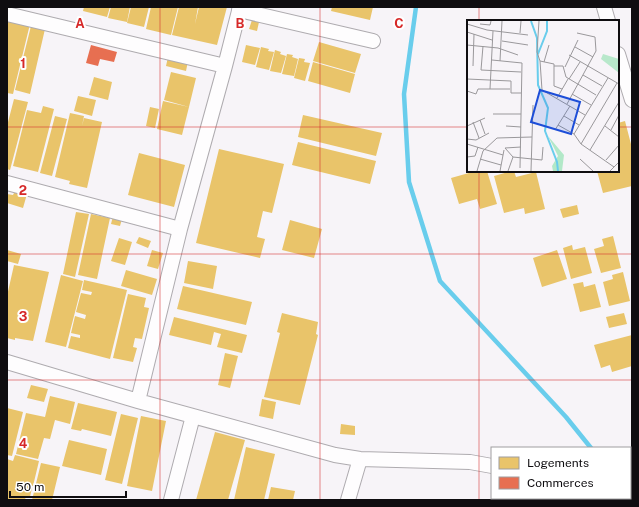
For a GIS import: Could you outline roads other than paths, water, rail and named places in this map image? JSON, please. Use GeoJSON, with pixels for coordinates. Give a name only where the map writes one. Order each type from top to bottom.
{"type":"FeatureCollection","features":[{"type":"Feature","properties":{"kind":"street"},"geometry":{"type":"LineString","coordinates":[[604,7],[608,20]]}},
{"type":"Feature","properties":{"kind":"street"},"geometry":{"type":"LineString","coordinates":[[138,401],[180,229],[225,66],[239,9],[373,41]]}},
{"type":"Feature","properties":{"kind":"street"},"geometry":{"type":"LineString","coordinates":[[7,14],[225,66]]}},
{"type":"Feature","properties":{"kind":"street"},"geometry":{"type":"LineString","coordinates":[[619,57],[632,100]]}},
{"type":"Feature","properties":{"kind":"street"},"geometry":{"type":"LineString","coordinates":[[7,182],[180,229]]}},
{"type":"Feature","properties":{"kind":"street"},"geometry":{"type":"LineString","coordinates":[[7,362],[138,401],[335,455],[360,459],[470,462],[491,466]]}},
{"type":"Feature","properties":{"kind":"street"},"geometry":{"type":"LineString","coordinates":[[171,500],[193,416]]}},
{"type":"Feature","properties":{"kind":"street"},"geometry":{"type":"LineString","coordinates":[[348,500],[360,459]]}},
{"type":"Feature","properties":{"kind":"waterway"},"geometry":{"type":"LineString","coordinates":[[416,7],[404,94],[409,182],[440,281],[566,417],[590,447]]}}]}
